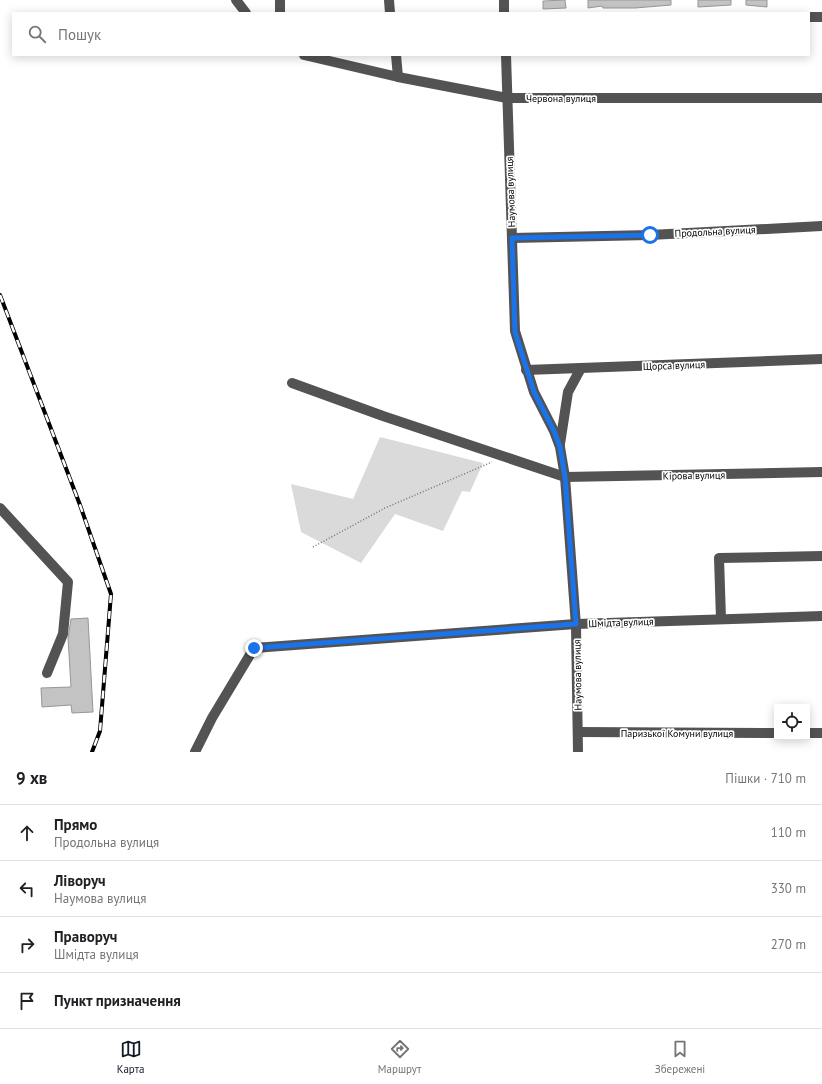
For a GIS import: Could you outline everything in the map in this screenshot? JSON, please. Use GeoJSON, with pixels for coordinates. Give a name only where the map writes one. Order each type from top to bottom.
{"type":"FeatureCollection","features":[{"type":"Feature","properties":{"kind":"street"},"geometry":{"type":"LineString","coordinates":[[236,0],[245,12]]}},
{"type":"Feature","properties":{"kind":"street"},"geometry":{"type":"LineString","coordinates":[[280,0],[280,12]]}},
{"type":"Feature","properties":{"kind":"street"},"geometry":{"type":"LineString","coordinates":[[389,0],[390,12]]}},
{"type":"Feature","properties":{"kind":"street"},"geometry":{"type":"LineString","coordinates":[[504,0],[504,12]]}},
{"type":"Feature","properties":{"kind":"street"},"geometry":{"type":"LineString","coordinates":[[810,17],[822,17]]}},
{"type":"Feature","properties":{"kind":"street","name":"Червона вулиця"},"geometry":{"type":"LineString","coordinates":[[308,56],[398,77],[507,98],[822,98]]}},
{"type":"Feature","properties":{"kind":"street"},"geometry":{"type":"LineString","coordinates":[[396,56],[398,77]]}},
{"type":"Feature","properties":{"kind":"street","name":"Наумова вулиця"},"geometry":{"type":"LineString","coordinates":[[506,56],[515,332],[534,392],[554,431],[560,447],[565,477],[576,624],[578,752]]}},
{"type":"Feature","properties":{"kind":"street","name":"Продольна вулиця"},"geometry":{"type":"LineString","coordinates":[[512,238],[650,235],[822,226]]}},
{"type":"Feature","properties":{"kind":"street","name":"Щорса вулиця"},"geometry":{"type":"LineString","coordinates":[[526,370],[822,359]]}},
{"type":"Feature","properties":{"kind":"street"},"geometry":{"type":"LineString","coordinates":[[560,447],[568,392],[581,368]]}},
{"type":"Feature","properties":{"kind":"street","name":"Кірова вулиця"},"geometry":{"type":"LineString","coordinates":[[292,383],[383,416],[565,477],[822,472]]}},
{"type":"Feature","properties":{"kind":"street"},"geometry":{"type":"LineString","coordinates":[[0,508],[68,582],[63,634],[47,673]]}},
{"type":"Feature","properties":{"kind":"street"},"geometry":{"type":"LineString","coordinates":[[721,619],[719,558],[822,556]]}},
{"type":"Feature","properties":{"kind":"street","name":"Шмідта вулиця"},"geometry":{"type":"LineString","coordinates":[[196,752],[212,718],[254,648],[576,624],[822,616]]}},
{"type":"Feature","properties":{"kind":"street","name":"Паризької Комуни вулиця"},"geometry":{"type":"LineString","coordinates":[[578,732],[774,733]]}},
{"type":"Feature","properties":{"kind":"street"},"geometry":{"type":"LineString","coordinates":[[810,733],[822,733]]}},
{"type":"Feature","properties":{"kind":"path"},"geometry":{"type":"LineString","coordinates":[[313,547],[385,508],[504,457]]}},
{"type":"Feature","properties":{"kind":"shaded area"},"geometry":{"type":"Polygon","coordinates":[[[380,437],[483,463],[470,492],[462,491],[443,531],[395,514],[361,563],[301,532],[291,484],[353,499],[380,437]]]}},
{"type":"Feature","properties":{"kind":"building"},"geometry":{"type":"Polygon","coordinates":[[[565,0],[566,8],[543,9],[543,1],[565,0]]]}},
{"type":"Feature","properties":{"kind":"building"},"geometry":{"type":"Polygon","coordinates":[[[588,0],[671,0],[671,5],[635,8],[603,8],[602,6],[588,8],[588,0]]]}},
{"type":"Feature","properties":{"kind":"building"},"geometry":{"type":"Polygon","coordinates":[[[698,0],[731,0],[731,5],[698,7],[698,0]]]}},
{"type":"Feature","properties":{"kind":"building"},"geometry":{"type":"Polygon","coordinates":[[[746,0],[767,0],[767,7],[746,5],[746,0]]]}},
{"type":"Feature","properties":{"kind":"building"},"geometry":{"type":"Polygon","coordinates":[[[88,618],[93,712],[72,713],[71,705],[42,707],[41,688],[71,687],[68,638],[71,619],[88,618]]]}},
{"type":"Feature","properties":{"kind":"railway"},"geometry":{"type":"LineString","coordinates":[[0,295],[80,505],[111,594],[100,731],[92,752]]}},
{"type":"Feature","properties":{"kind":"route"},"geometry":{"type":"LineString","coordinates":[[254,648],[576,624],[565,477],[560,447],[554,431],[534,392],[515,332],[512,238],[650,235]]}}]}
